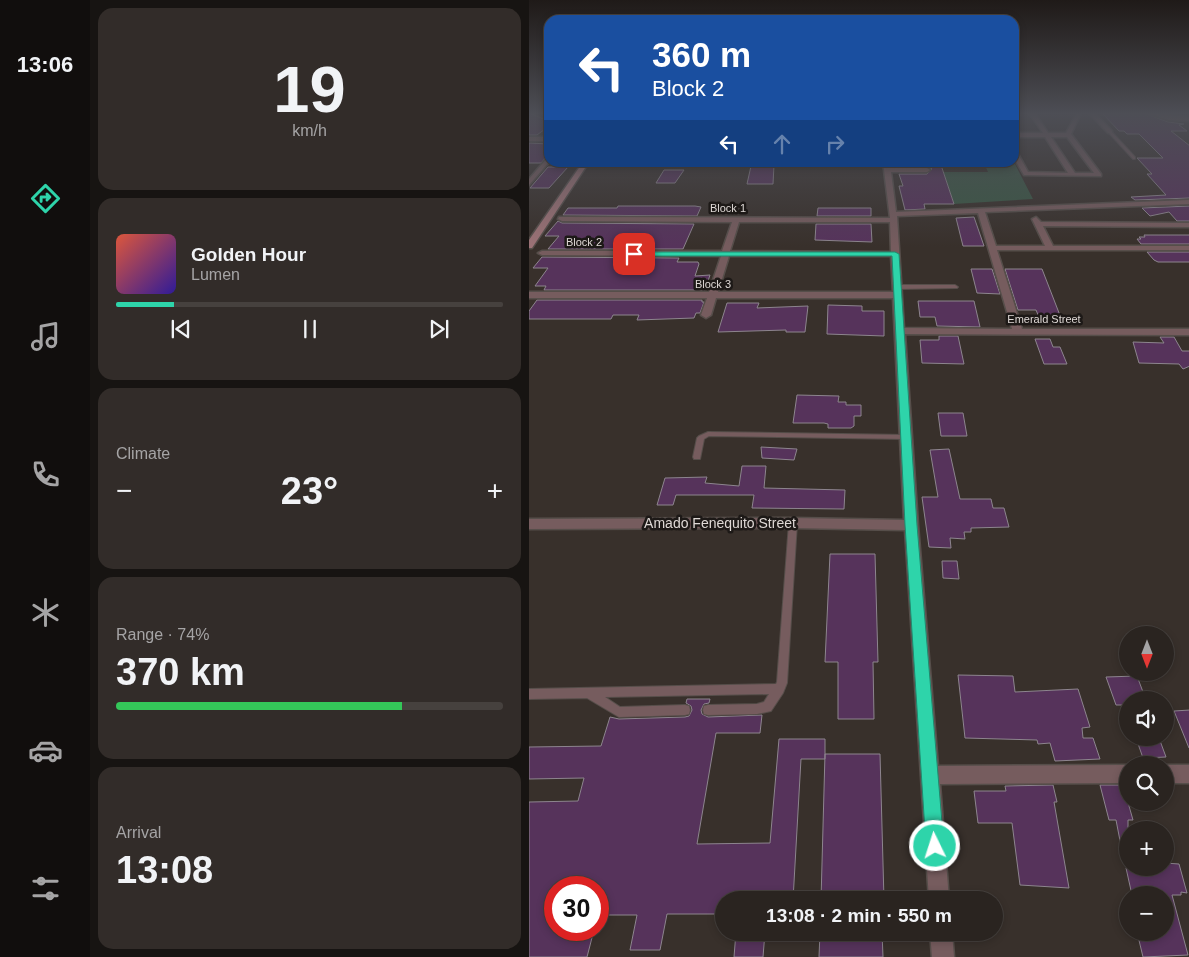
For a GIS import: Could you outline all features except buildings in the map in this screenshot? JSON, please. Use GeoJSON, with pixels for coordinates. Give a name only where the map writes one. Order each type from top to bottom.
{"type":"FeatureCollection","features":[{"type":"Feature","properties":{"kind":"street"},"geometry":{"type":"LineString","coordinates":[[1062,158],[1073,174]]}},
{"type":"Feature","properties":{"kind":"street"},"geometry":{"type":"LineString","coordinates":[[1019,161],[1026,174],[1099,175],[1086,158]]}},
{"type":"Feature","properties":{"kind":"street"},"geometry":{"type":"LineString","coordinates":[[529,183],[544,164]]}},
{"type":"Feature","properties":{"kind":"street"},"geometry":{"type":"LineString","coordinates":[[529,246],[583,167]]}},
{"type":"Feature","properties":{"kind":"street"},"geometry":{"type":"LineString","coordinates":[[887,167],[894,217],[911,525],[938,891]]}},
{"type":"Feature","properties":{"kind":"street"},"geometry":{"type":"LineString","coordinates":[[897,167],[927,170]]}},
{"type":"Feature","properties":{"kind":"street"},"geometry":{"type":"LineString","coordinates":[[529,172],[538,172]]}},
{"type":"Feature","properties":{"kind":"street","name":"Block 1"},"geometry":{"type":"LineString","coordinates":[[562,219],[736,220],[894,217],[981,210],[1189,202]]}},
{"type":"Feature","properties":{"kind":"street"},"geometry":{"type":"LineString","coordinates":[[1028,209],[1040,224],[1050,248]]}},
{"type":"Feature","properties":{"kind":"street"},"geometry":{"type":"LineString","coordinates":[[981,210],[1018,332]]}},
{"type":"Feature","properties":{"kind":"street"},"geometry":{"type":"LineString","coordinates":[[705,315],[736,220]]}},
{"type":"Feature","properties":{"kind":"street"},"geometry":{"type":"LineString","coordinates":[[1040,224],[1189,225]]}},
{"type":"Feature","properties":{"kind":"street"},"geometry":{"type":"LineString","coordinates":[[993,248],[1189,248]]}},
{"type":"Feature","properties":{"kind":"street","name":"Block 2"},"geometry":{"type":"LineString","coordinates":[[542,253],[895,254]]}},
{"type":"Feature","properties":{"kind":"street","name":"Block 3"},"geometry":{"type":"LineString","coordinates":[[529,295],[712,295],[897,291]]}},
{"type":"Feature","properties":{"kind":"street","name":"Emerald Street"},"geometry":{"type":"LineString","coordinates":[[900,331],[1189,332]]}},
{"type":"Feature","properties":{"kind":"street","name":"Amado Fenequito Street"},"geometry":{"type":"LineString","coordinates":[[529,524],[793,523],[911,525]]}},
{"type":"Feature","properties":{"kind":"street"},"geometry":{"type":"LineString","coordinates":[[929,775],[1119,774]]}},
{"type":"Feature","properties":{"kind":"street"},"geometry":{"type":"LineString","coordinates":[[1174,774],[1189,774]]}},
{"type":"Feature","properties":{"kind":"street"},"geometry":{"type":"LineString","coordinates":[[942,941],[943,957]]}},
{"type":"Feature","properties":{"kind":"lane"},"geometry":{"type":"LineString","coordinates":[[897,291],[955,287]]}},
{"type":"Feature","properties":{"kind":"lane"},"geometry":{"type":"LineString","coordinates":[[697,457],[701,438],[708,434],[906,437]]}},
{"type":"Feature","properties":{"kind":"lane"},"geometry":{"type":"LineString","coordinates":[[709,710],[767,707],[782,683],[793,523]]}},
{"type":"Feature","properties":{"kind":"lane"},"geometry":{"type":"LineString","coordinates":[[529,694],[779,688]]}},
{"type":"Feature","properties":{"kind":"lane"},"geometry":{"type":"LineString","coordinates":[[589,693],[619,712],[685,710]]}},
{"type":"Feature","properties":{"kind":"green space"},"geometry":{"type":"Polygon","coordinates":[[[986,167],[1017,167],[1033,199],[954,204],[943,172],[988,172],[986,167]]]}},
{"type":"Feature","properties":{"kind":"route"},"geometry":{"type":"LineString","coordinates":[[634,254],[895,254],[911,525],[935,846]]}}]}
